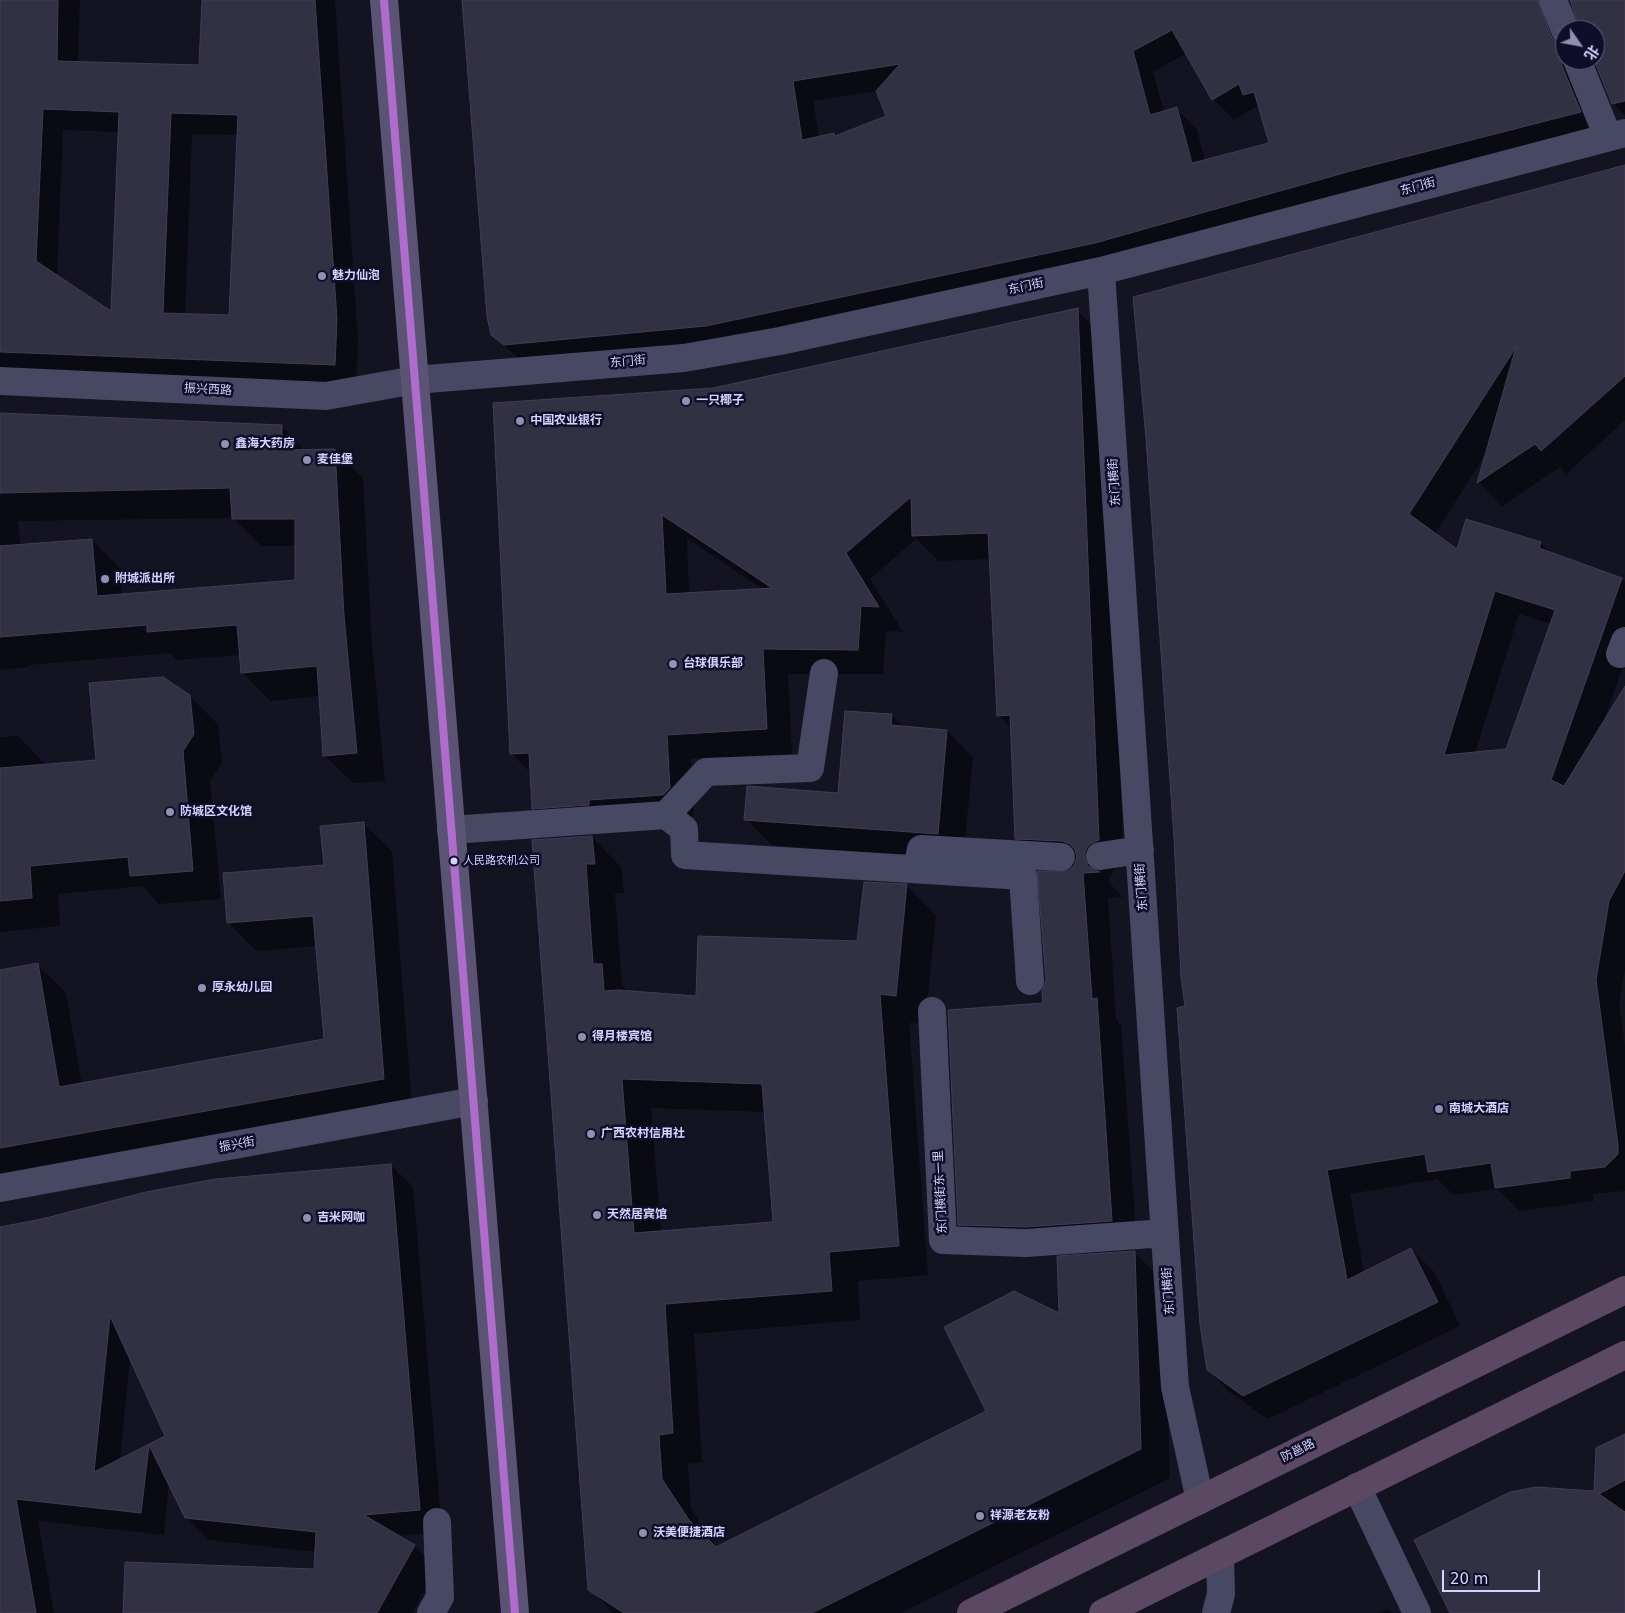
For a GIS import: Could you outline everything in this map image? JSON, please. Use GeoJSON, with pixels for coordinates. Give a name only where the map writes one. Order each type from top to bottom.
{"type":"FeatureCollection","features":[{"type":"Feature","properties":{"kind":"highway","name":"防邕路"},"geometry":{"type":"LineString","coordinates":[[971,1613],[1625,1290]]}},
{"type":"Feature","properties":{"kind":"highway"},"geometry":{"type":"LineString","coordinates":[[1103,1613],[1625,1355]]}},
{"type":"Feature","properties":{"kind":"main road"},"geometry":{"type":"LineString","coordinates":[[384,0],[515,1613]]}},
{"type":"Feature","properties":{"kind":"street"},"geometry":{"type":"LineString","coordinates":[[1553,0],[1561,20]]}},
{"type":"Feature","properties":{"kind":"street"},"geometry":{"type":"LineString","coordinates":[[1582,70],[1617,135]]}},
{"type":"Feature","properties":{"kind":"street","name":"东门街"},"geometry":{"type":"LineString","coordinates":[[415,380],[684,358],[780,341],[1101,271],[1617,135]]}},
{"type":"Feature","properties":{"kind":"street","name":"东门横街"},"geometry":{"type":"LineString","coordinates":[[1101,271],[1175,1387],[1200,1500]]}},
{"type":"Feature","properties":{"kind":"street","name":"振兴西路"},"geometry":{"type":"LineString","coordinates":[[0,381],[326,396],[415,380]]}},
{"type":"Feature","properties":{"kind":"street"},"geometry":{"type":"LineString","coordinates":[[666,815],[706,772],[810,768],[824,673]]}},
{"type":"Feature","properties":{"kind":"street"},"geometry":{"type":"LineString","coordinates":[[451,830],[666,815],[684,829],[685,855],[1024,876],[1030,981]]}},
{"type":"Feature","properties":{"kind":"street"},"geometry":{"type":"LineString","coordinates":[[917,869],[922,849],[1061,857]]}},
{"type":"Feature","properties":{"kind":"street"},"geometry":{"type":"LineString","coordinates":[[1100,856],[1140,850]]}},
{"type":"Feature","properties":{"kind":"street","name":"东门横街东一里"},"geometry":{"type":"LineString","coordinates":[[932,1011],[943,1240],[1026,1243],[1165,1233]]}},
{"type":"Feature","properties":{"kind":"street","name":"振兴街"},"geometry":{"type":"LineString","coordinates":[[0,1188],[474,1101]]}},
{"type":"Feature","properties":{"kind":"street"},"geometry":{"type":"LineString","coordinates":[[1357,1487],[1417,1613]]}},
{"type":"Feature","properties":{"kind":"street"},"geometry":{"type":"LineString","coordinates":[[431,1613],[440,1597],[437,1522]]}},
{"type":"Feature","properties":{"kind":"street"},"geometry":{"type":"LineString","coordinates":[[1216,1613],[1220,1594],[1220,1555]]}},
{"type":"Feature","properties":{"kind":"building"},"geometry":{"type":"Polygon","coordinates":[[[0,0],[58,0],[57,61],[199,65],[202,0],[315,0],[337,319],[335,365],[0,352],[0,0]],[[43,109],[36,261],[111,311],[119,112],[43,109]],[[171,113],[163,313],[229,315],[238,115],[171,113]]]}},
{"type":"Feature","properties":{"kind":"building"},"geometry":{"type":"Polygon","coordinates":[[[462,0],[1538,0],[1551,36],[1555,42],[1555,70],[1564,70],[1581,112],[1358,169],[1095,243],[706,326],[504,345],[491,335],[487,317],[462,0]],[[1172,30],[1133,51],[1150,115],[1177,107],[1192,163],[1269,143],[1254,92],[1243,95],[1239,84],[1212,100],[1172,30]],[[900,64],[793,81],[802,140],[834,133],[835,136],[886,116],[876,91],[900,64]]]}},
{"type":"Feature","properties":{"kind":"building"},"geometry":{"type":"Polygon","coordinates":[[[1570,0],[1625,0],[1625,101],[1612,104],[1598,70],[1605,70],[1605,20],[1577,20],[1570,0]]]}},
{"type":"Feature","properties":{"kind":"building"},"geometry":{"type":"Polygon","coordinates":[[[1625,165],[1625,376],[1541,451],[1535,444],[1477,483],[1516,347],[1409,514],[1457,549],[1466,519],[1541,542],[1539,548],[1622,578],[1551,780],[1564,786],[1625,686],[1625,871],[1609,901],[1596,980],[1618,1154],[1605,1167],[1570,1171],[1570,1178],[1495,1188],[1491,1163],[1428,1172],[1425,1154],[1327,1170],[1347,1280],[1411,1248],[1438,1302],[1243,1396],[1207,1370],[1200,1324],[1177,1008],[1185,1006],[1181,977],[1174,838],[1146,438],[1133,297],[1625,165]],[[1495,591],[1444,755],[1506,749],[1555,610],[1495,591]]]}},
{"type":"Feature","properties":{"kind":"building"},"geometry":{"type":"Polygon","coordinates":[[[1078,308],[1099,840],[1090,844],[1085,851],[1085,858],[1088,866],[1100,872],[1083,873],[1092,999],[1097,998],[1112,1221],[1026,1227],[958,1225],[948,1010],[1043,1003],[1042,991],[1046,980],[1037,871],[1068,871],[1074,866],[1077,857],[1075,850],[1070,844],[1062,841],[1015,839],[1010,715],[997,716],[988,533],[912,536],[911,497],[846,553],[879,607],[861,606],[858,650],[763,649],[767,729],[667,735],[670,788],[663,795],[589,800],[589,805],[532,809],[529,753],[510,754],[493,403],[713,388],[1078,308]],[[662,515],[666,594],[772,588],[662,515]]]}},
{"type":"Feature","properties":{"kind":"building"},"geometry":{"type":"Polygon","coordinates":[[[0,413],[282,425],[282,450],[335,449],[344,616],[357,753],[323,756],[317,666],[241,673],[237,625],[147,632],[147,625],[0,637],[0,546],[92,539],[97,596],[295,580],[295,519],[232,519],[230,488],[0,493],[0,413]]]}},
{"type":"Feature","properties":{"kind":"building"},"geometry":{"type":"Polygon","coordinates":[[[163,677],[190,695],[194,734],[183,751],[193,871],[130,876],[128,857],[30,866],[32,898],[0,901],[0,768],[96,760],[89,683],[163,677]]]}},
{"type":"Feature","properties":{"kind":"building"},"geometry":{"type":"Polygon","coordinates":[[[845,711],[892,714],[891,725],[947,730],[938,834],[744,820],[747,786],[838,793],[845,711]]]}},
{"type":"Feature","properties":{"kind":"building"},"geometry":{"type":"Polygon","coordinates":[[[364,822],[384,1079],[0,1148],[0,970],[38,963],[59,1087],[324,1039],[313,916],[227,923],[223,873],[324,865],[320,826],[364,822]]]}},
{"type":"Feature","properties":{"kind":"building"},"geometry":{"type":"Polygon","coordinates":[[[592,836],[595,864],[586,864],[593,964],[602,964],[604,991],[619,990],[696,996],[698,936],[857,941],[864,882],[907,884],[896,996],[880,994],[899,1246],[829,1252],[832,1291],[665,1304],[673,1433],[659,1435],[662,1479],[689,1520],[716,1547],[986,1411],[944,1327],[1014,1291],[1059,1313],[1057,1256],[1135,1251],[1141,1449],[812,1613],[624,1613],[588,1590],[532,840],[592,836]],[[622,1079],[634,1233],[773,1222],[762,1084],[622,1079]]]}},
{"type":"Feature","properties":{"kind":"building"},"geometry":{"type":"Polygon","coordinates":[[[391,1164],[420,1510],[364,1515],[415,1545],[377,1613],[123,1613],[125,1562],[314,1569],[316,1532],[185,1518],[149,1445],[141,1513],[16,1499],[36,1613],[0,1613],[0,1227],[42,1219],[146,1192],[215,1179],[391,1164]],[[110,1316],[94,1472],[165,1436],[110,1316]]]}},
{"type":"Feature","properties":{"kind":"building"},"geometry":{"type":"Polygon","coordinates":[[[1625,1434],[1625,1480],[1599,1494],[1625,1512],[1625,1613],[1450,1613],[1414,1540],[1510,1492],[1536,1487],[1594,1491],[1596,1448],[1625,1434]]]}},
{"type":"Feature","properties":{"kind":"transit line"},"geometry":{"type":"LineString","coordinates":[[384,0],[515,1613]]}},
{"type":"Feature","properties":{"kind":"place","name":"魅力仙泡"},"geometry":{"type":"Point","coordinates":[322,276]}},
{"type":"Feature","properties":{"kind":"place","name":"一只椰子"},"geometry":{"type":"Point","coordinates":[686,401]}},
{"type":"Feature","properties":{"kind":"place","name":"中国农业银行"},"geometry":{"type":"Point","coordinates":[520,421]}},
{"type":"Feature","properties":{"kind":"place","name":"鑫海大药房"},"geometry":{"type":"Point","coordinates":[225,444]}},
{"type":"Feature","properties":{"kind":"place","name":"麦佳堡"},"geometry":{"type":"Point","coordinates":[307,460]}},
{"type":"Feature","properties":{"kind":"place","name":"附城派出所"},"geometry":{"type":"Point","coordinates":[105,579]}},
{"type":"Feature","properties":{"kind":"place","name":"台球俱乐部"},"geometry":{"type":"Point","coordinates":[673,664]}},
{"type":"Feature","properties":{"kind":"place","name":"防城区文化馆"},"geometry":{"type":"Point","coordinates":[170,812]}},
{"type":"Feature","properties":{"kind":"place","name":"人民路农机公司"},"geometry":{"type":"Point","coordinates":[454,861]}},
{"type":"Feature","properties":{"kind":"place","name":"厚永幼儿园"},"geometry":{"type":"Point","coordinates":[202,988]}},
{"type":"Feature","properties":{"kind":"place","name":"得月楼宾馆"},"geometry":{"type":"Point","coordinates":[582,1037]}},
{"type":"Feature","properties":{"kind":"place","name":"南城大酒店"},"geometry":{"type":"Point","coordinates":[1439,1109]}},
{"type":"Feature","properties":{"kind":"place","name":"广西农村信用社"},"geometry":{"type":"Point","coordinates":[591,1134]}},
{"type":"Feature","properties":{"kind":"place","name":"天然居宾馆"},"geometry":{"type":"Point","coordinates":[597,1215]}},
{"type":"Feature","properties":{"kind":"place","name":"吉米网咖"},"geometry":{"type":"Point","coordinates":[307,1218]}},
{"type":"Feature","properties":{"kind":"place","name":"祥源老友粉"},"geometry":{"type":"Point","coordinates":[980,1516]}},
{"type":"Feature","properties":{"kind":"place","name":"沃美便捷酒店"},"geometry":{"type":"Point","coordinates":[643,1533]}}]}
